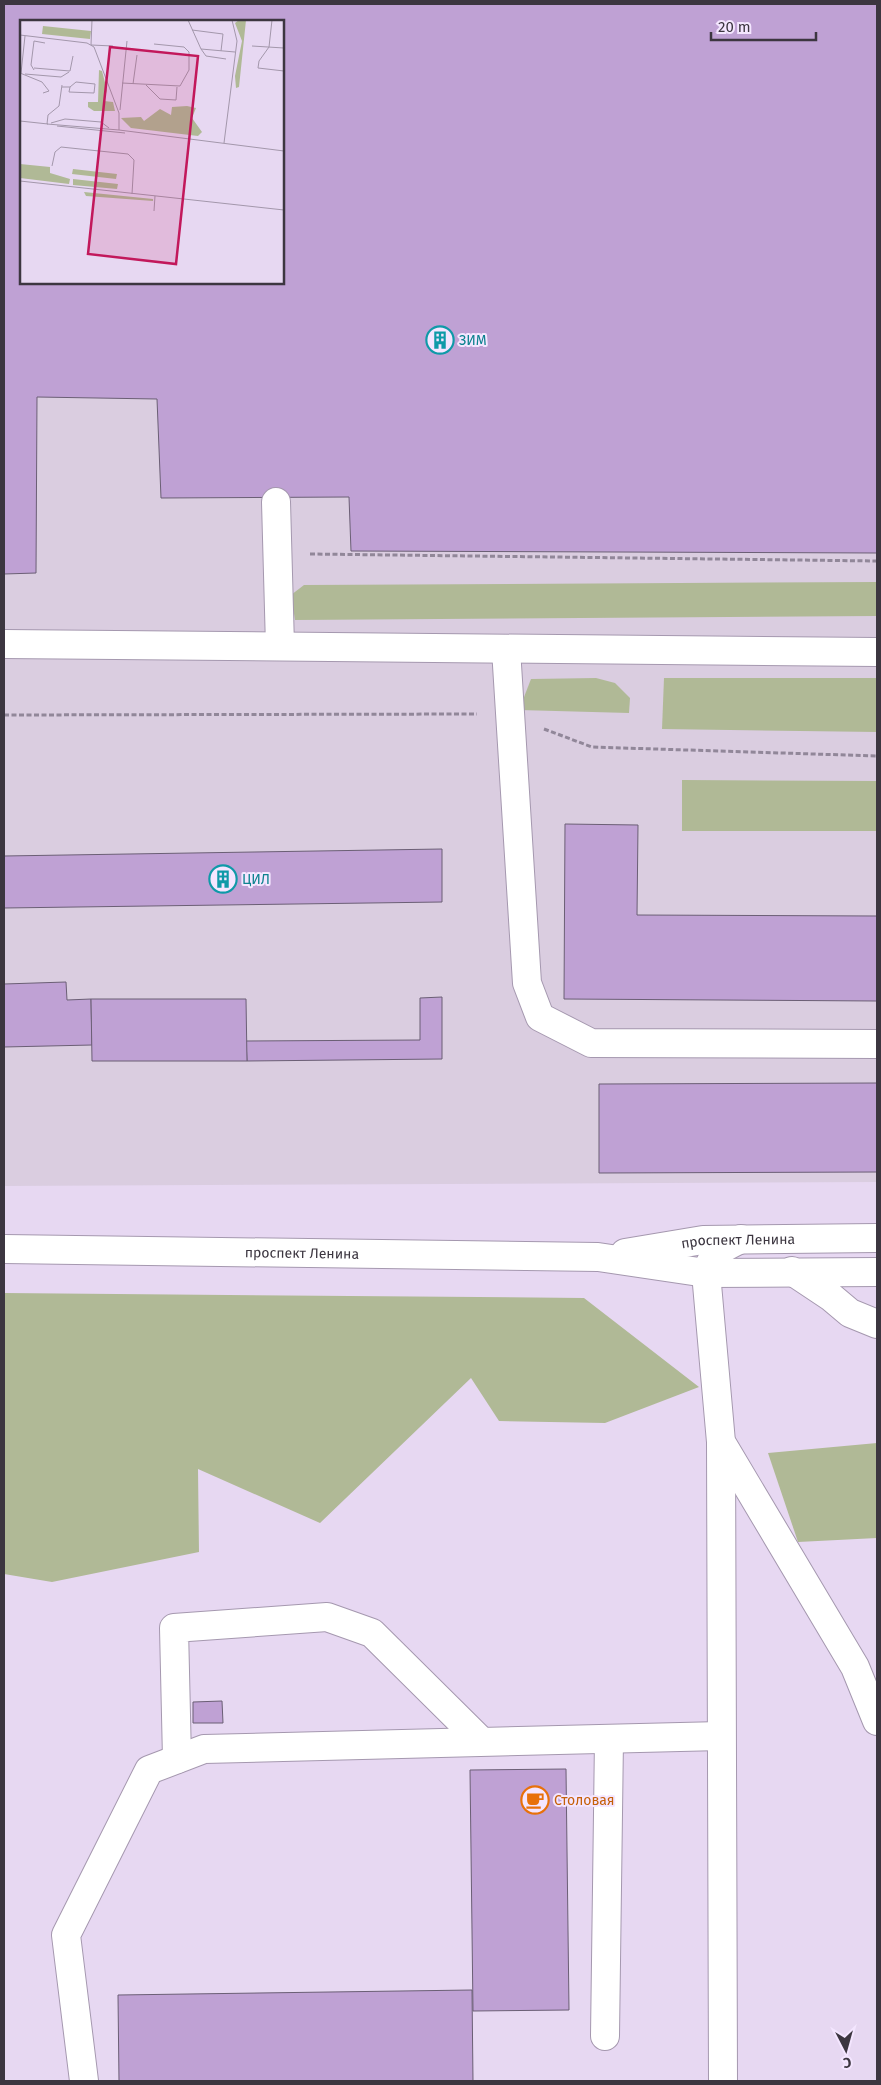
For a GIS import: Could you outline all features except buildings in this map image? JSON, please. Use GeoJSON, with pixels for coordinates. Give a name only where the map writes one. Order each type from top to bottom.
{"type":"FeatureCollection","features":[{"type":"Feature","properties":{"kind":"street"},"geometry":{"type":"LineString","coordinates":[[276,502],[280,646]]}},
{"type":"Feature","properties":{"kind":"street"},"geometry":{"type":"LineString","coordinates":[[4,644],[877,652]]}},
{"type":"Feature","properties":{"kind":"street"},"geometry":{"type":"LineString","coordinates":[[506,649],[527,982],[540,1017],[592,1043],[877,1044]]}},
{"type":"Feature","properties":{"kind":"street"},"geometry":{"type":"LineString","coordinates":[[869,1238],[840,1246],[830,1258],[829,1284],[850,1313],[877,1324]]}},
{"type":"Feature","properties":{"kind":"street","name":"проспект Ленина"},"geometry":{"type":"LineString","coordinates":[[598,1257],[704,1240],[869,1238]]}},
{"type":"Feature","properties":{"kind":"street"},"geometry":{"type":"LineString","coordinates":[[723,2081],[721,1442],[706,1273],[711,1260],[721,1248],[741,1239]]}},
{"type":"Feature","properties":{"kind":"street","name":"проспект Ленина"},"geometry":{"type":"LineString","coordinates":[[4,1249],[598,1257],[706,1273],[792,1271],[829,1284],[877,1272]]}},
{"type":"Feature","properties":{"kind":"street"},"geometry":{"type":"LineString","coordinates":[[721,1442],[855,1667],[877,1721]]}},
{"type":"Feature","properties":{"kind":"street"},"geometry":{"type":"LineString","coordinates":[[177,1759],[174,1628],[327,1616],[372,1633],[481,1742]]}},
{"type":"Feature","properties":{"kind":"street"},"geometry":{"type":"LineString","coordinates":[[84,2081],[66,1935],[149,1770],[204,1749],[721,1736]]}},
{"type":"Feature","properties":{"kind":"street"},"geometry":{"type":"LineString","coordinates":[[605,2036],[609,1739]]}},
{"type":"Feature","properties":{"kind":"path"},"geometry":{"type":"LineString","coordinates":[[277,554],[877,561]]}},
{"type":"Feature","properties":{"kind":"path"},"geometry":{"type":"LineString","coordinates":[[4,715],[481,714],[509,716],[592,747],[877,756]]}},
{"type":"Feature","properties":{"kind":"shaded area"},"geometry":{"type":"Polygon","coordinates":[[[4,4],[877,4],[877,1182],[4,1186],[4,4]]]}},
{"type":"Feature","properties":{"kind":"green space"},"geometry":{"type":"Polygon","coordinates":[[[877,582],[877,616],[295,620],[291,595],[304,585],[877,582]]]}},
{"type":"Feature","properties":{"kind":"green space"},"geometry":{"type":"Polygon","coordinates":[[[596,678],[615,683],[630,698],[629,713],[519,710],[531,679],[596,678]]]}},
{"type":"Feature","properties":{"kind":"green space"},"geometry":{"type":"Polygon","coordinates":[[[664,678],[877,678],[877,732],[662,729],[664,678]]]}},
{"type":"Feature","properties":{"kind":"green space"},"geometry":{"type":"Polygon","coordinates":[[[682,780],[877,781],[877,831],[682,831],[682,780]]]}},
{"type":"Feature","properties":{"kind":"green space"},"geometry":{"type":"Polygon","coordinates":[[[4,1293],[584,1298],[699,1387],[605,1423],[499,1421],[471,1378],[320,1523],[198,1469],[199,1552],[52,1582],[4,1574],[4,1293]]]}},
{"type":"Feature","properties":{"kind":"green space"},"geometry":{"type":"Polygon","coordinates":[[[877,1443],[877,1538],[798,1542],[768,1453],[877,1443]]]}},
{"type":"Feature","properties":{"kind":"place","name":"ЗИМ"},"geometry":{"type":"Point","coordinates":[440,340]}},
{"type":"Feature","properties":{"kind":"place","name":"ЦИЛ"},"geometry":{"type":"Point","coordinates":[223,879]}},
{"type":"Feature","properties":{"kind":"place","name":"Столовая"},"geometry":{"type":"Point","coordinates":[535,1800]}}]}
